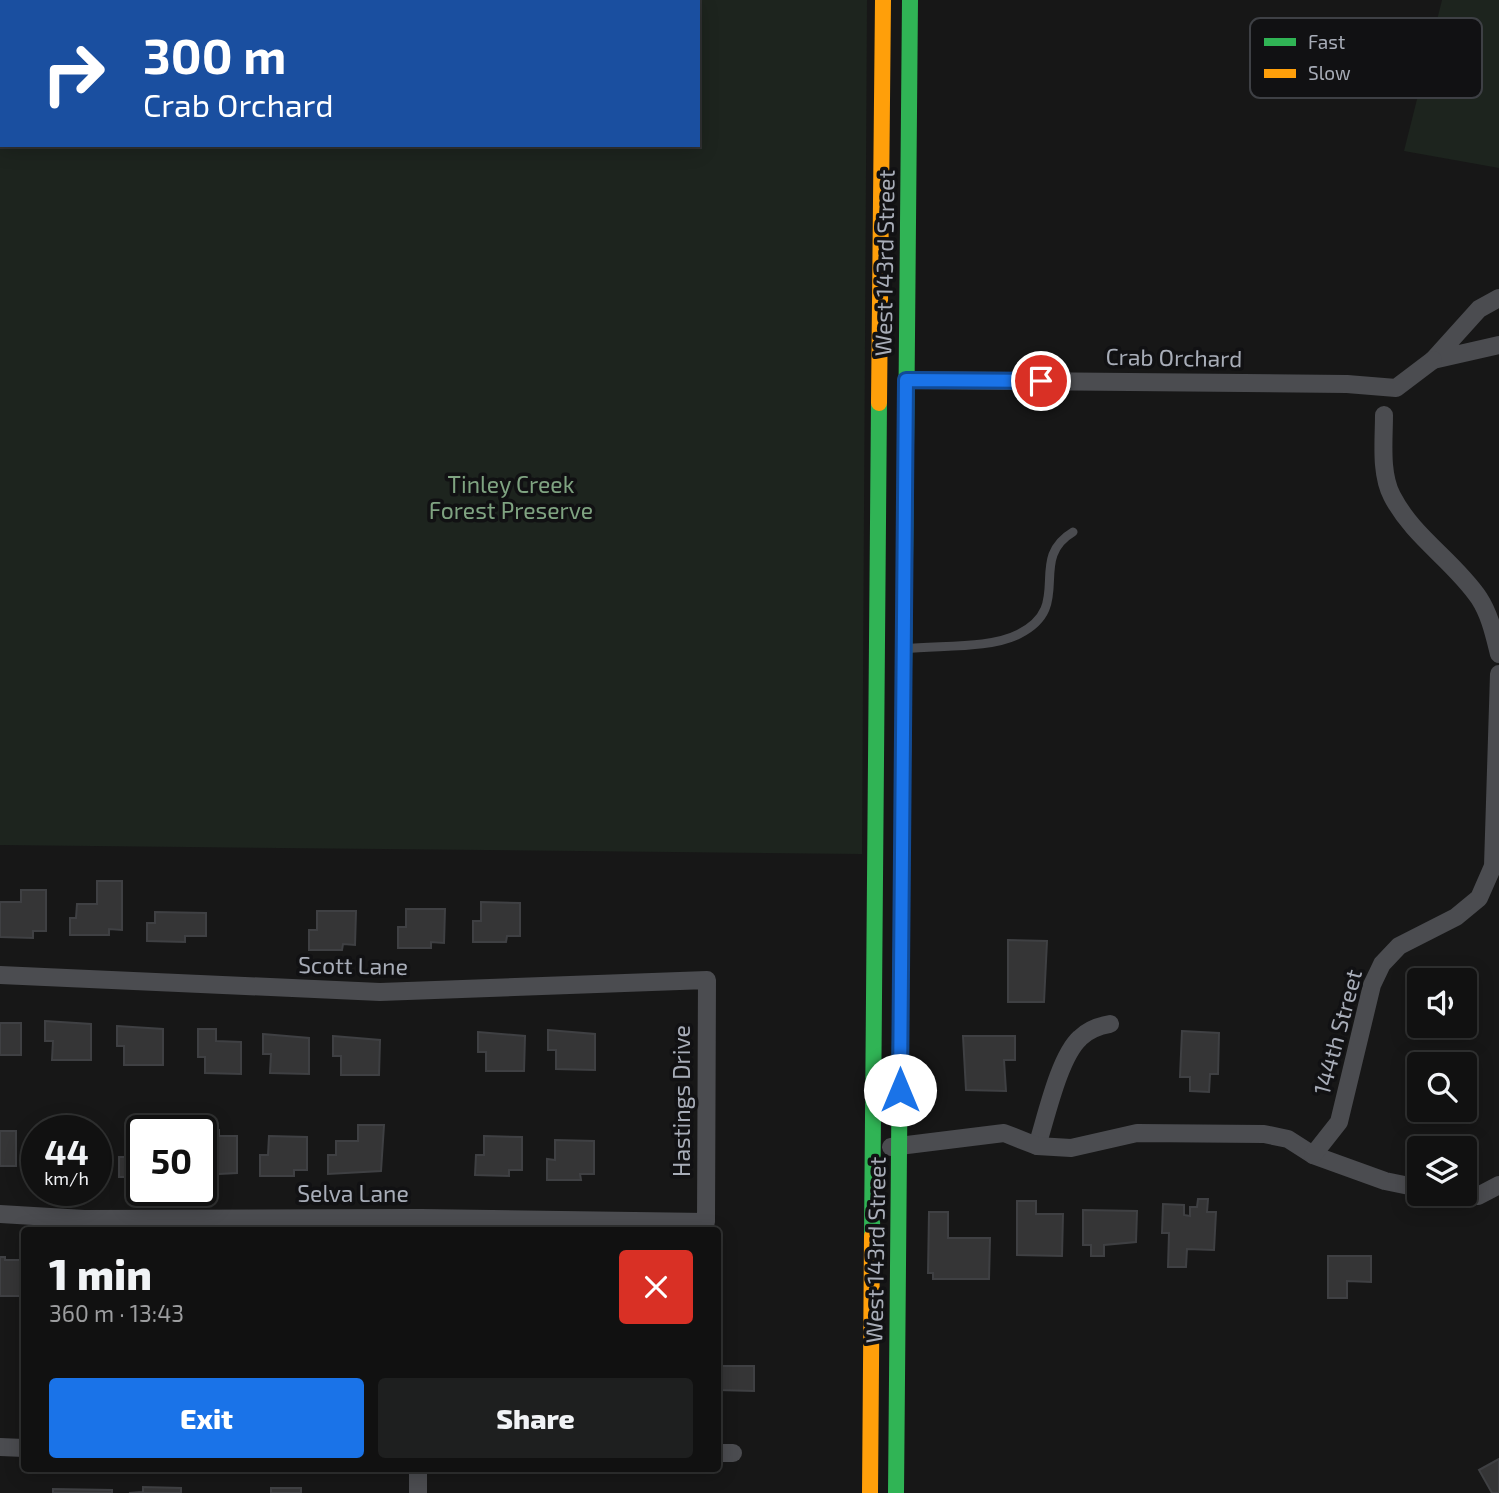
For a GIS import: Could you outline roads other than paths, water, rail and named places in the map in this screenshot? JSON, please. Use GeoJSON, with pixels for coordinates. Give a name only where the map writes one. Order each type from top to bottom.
{"type":"FeatureCollection","features":[{"type":"Feature","properties":{"kind":"main road","name":"West 143rd Street"},"geometry":{"type":"LineString","coordinates":[[870,1493],[883,0]]}},
{"type":"Feature","properties":{"kind":"main road","name":"West 143rd Street"},"geometry":{"type":"LineString","coordinates":[[896,1493],[910,0]]}},
{"type":"Feature","properties":{"kind":"street","name":"Crab Orchard"},"geometry":{"type":"LineString","coordinates":[[906,380],[1348,384],[1396,388],[1433,360],[1479,309],[1499,298]]}},
{"type":"Feature","properties":{"kind":"street","name":"Crab Orchard"},"geometry":{"type":"LineString","coordinates":[[1433,360],[1499,345]]}},
{"type":"Feature","properties":{"kind":"street"},"geometry":{"type":"LineString","coordinates":[[1384,415],[1384,459],[1391,494],[1416,531],[1478,597],[1490,620],[1499,654]]}},
{"type":"Feature","properties":{"kind":"street","name":"144th Street"},"geometry":{"type":"LineString","coordinates":[[1313,1155],[1339,1122],[1372,985],[1381,964],[1399,946],[1456,917],[1479,898],[1493,866],[1499,674]]}},
{"type":"Feature","properties":{"kind":"street","name":"Scott Lane"},"geometry":{"type":"LineString","coordinates":[[0,975],[380,992],[707,980]]}},
{"type":"Feature","properties":{"kind":"street","name":"Hastings Drive"},"geometry":{"type":"LineString","coordinates":[[706,1222],[707,980]]}},
{"type":"Feature","properties":{"kind":"street"},"geometry":{"type":"LineString","coordinates":[[1037,1146],[1066,1062],[1079,1038],[1096,1027],[1110,1024]]}},
{"type":"Feature","properties":{"kind":"street"},"geometry":{"type":"LineString","coordinates":[[873,1149],[1004,1133],[1037,1146],[1071,1148],[1137,1133],[1264,1133],[1288,1139],[1313,1155],[1385,1181],[1407,1186]]}},
{"type":"Feature","properties":{"kind":"street"},"geometry":{"type":"LineString","coordinates":[[1477,1196],[1499,1185]]}},
{"type":"Feature","properties":{"kind":"street","name":"Selva Lane"},"geometry":{"type":"LineString","coordinates":[[0,1214],[84,1219],[421,1224],[706,1222]]}},
{"type":"Feature","properties":{"kind":"street"},"geometry":{"type":"LineString","coordinates":[[0,1447],[21,1448]]}},
{"type":"Feature","properties":{"kind":"street"},"geometry":{"type":"LineString","coordinates":[[418,1472],[418,1493]]}},
{"type":"Feature","properties":{"kind":"lane"},"geometry":{"type":"LineString","coordinates":[[904,649],[997,642],[1027,629],[1042,618],[1049,598],[1051,561],[1058,541],[1073,532]]}},
{"type":"Feature","properties":{"kind":"park label","name":"Tinley Creek Forest Preserve"},"geometry":{"type":"Point","coordinates":[511,498]}}]}
